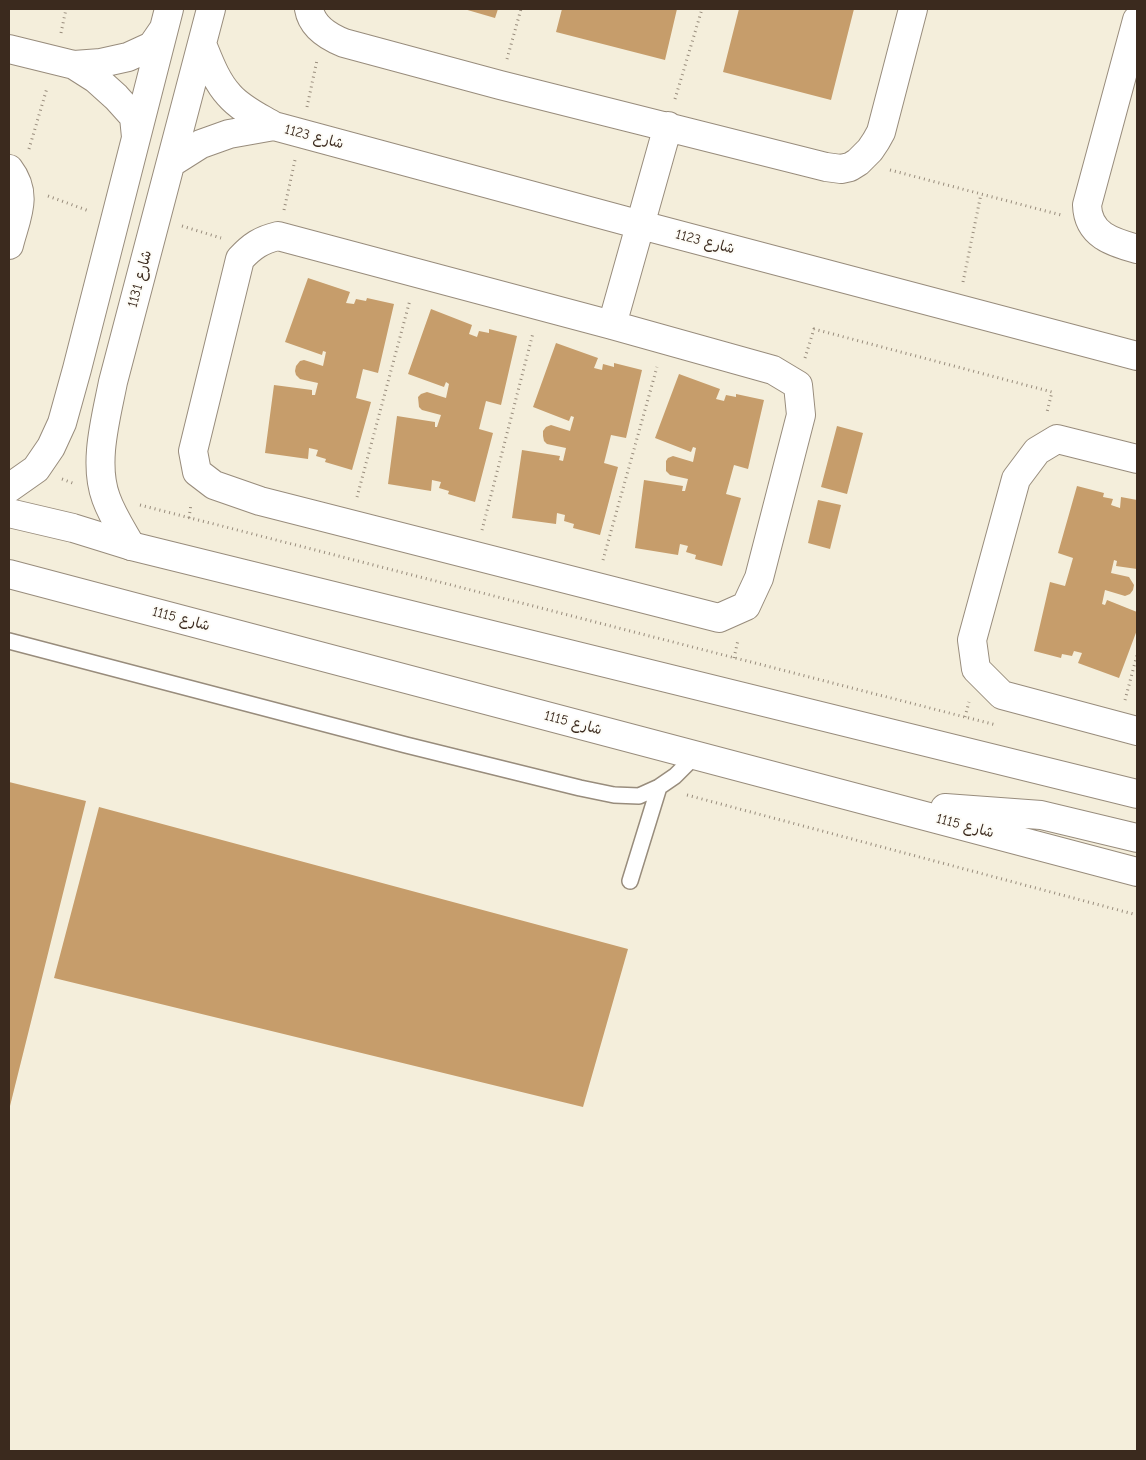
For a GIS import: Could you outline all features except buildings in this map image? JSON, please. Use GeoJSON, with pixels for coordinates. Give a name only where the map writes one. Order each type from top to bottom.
{"type":"FeatureCollection","features":[{"type":"Feature","properties":{"kind":"street","name":"شارع 1131"},"geometry":{"type":"LineString","coordinates":[[131,546],[115,519],[105,496],[101,470],[102,439],[113,382],[211,9]]}},
{"type":"Feature","properties":{"kind":"street"},"geometry":{"type":"LineString","coordinates":[[309,9],[314,22],[323,32],[344,43],[826,168],[841,169],[850,167],[858,162],[870,150],[881,132],[912,9]]}},
{"type":"Feature","properties":{"kind":"street"},"geometry":{"type":"LineString","coordinates":[[65,63],[101,63],[128,57],[152,46],[166,19]]}},
{"type":"Feature","properties":{"kind":"street"},"geometry":{"type":"LineString","coordinates":[[9,488],[36,469],[51,448],[62,423],[166,19]]}},
{"type":"Feature","properties":{"kind":"street"},"geometry":{"type":"LineString","coordinates":[[1137,20],[1088,199],[1087,212],[1092,224],[1104,236],[1114,243],[1137,249]]}},
{"type":"Feature","properties":{"kind":"street","name":"شارع 1123"},"geometry":{"type":"LineString","coordinates":[[202,44],[215,76],[229,96],[252,114],[274,126],[1137,356]]}},
{"type":"Feature","properties":{"kind":"street"},"geometry":{"type":"LineString","coordinates":[[9,49],[65,63],[96,79],[134,117],[136,137]]}},
{"type":"Feature","properties":{"kind":"street","name":"شارع 1123"},"geometry":{"type":"LineString","coordinates":[[171,163],[202,144],[229,134],[274,126]]}},
{"type":"Feature","properties":{"kind":"street"},"geometry":{"type":"LineString","coordinates":[[612,325],[668,126]]}},
{"type":"Feature","properties":{"kind":"street"},"geometry":{"type":"LineString","coordinates":[[9,245],[20,201],[14,177]]}},
{"type":"Feature","properties":{"kind":"street"},"geometry":{"type":"LineString","coordinates":[[278,236],[540,305],[773,370],[798,385],[801,415],[759,578],[746,606],[719,618],[260,501],[214,485],[197,472],[193,451],[240,259],[250,248],[266,239],[278,236]]}},
{"type":"Feature","properties":{"kind":"street"},"geometry":{"type":"LineString","coordinates":[[1128,729],[1002,694],[976,670],[972,640],[1016,479],[1037,451],[1057,439],[1137,459]]}},
{"type":"Feature","properties":{"kind":"street"},"geometry":{"type":"LineString","coordinates":[[9,513],[73,528],[131,546],[1137,794]]}},
{"type":"Feature","properties":{"kind":"street","name":"شارع 1115"},"geometry":{"type":"LineString","coordinates":[[9,574],[1137,872]]}},
{"type":"Feature","properties":{"kind":"street"},"geometry":{"type":"LineString","coordinates":[[882,804],[1041,815],[1137,838]]}},
{"type":"Feature","properties":{"kind":"lane"},"geometry":{"type":"LineString","coordinates":[[9,642],[367,735],[614,795],[639,796],[659,787],[675,776],[696,755]]}},
{"type":"Feature","properties":{"kind":"lane"},"geometry":{"type":"LineString","coordinates":[[630,881],[659,787]]}},
{"type":"Feature","properties":{"kind":"path"},"geometry":{"type":"LineString","coordinates":[[14,177],[65,63],[66,9]]}},
{"type":"Feature","properties":{"kind":"path"},"geometry":{"type":"LineString","coordinates":[[500,85],[521,9]]}},
{"type":"Feature","properties":{"kind":"path"},"geometry":{"type":"LineString","coordinates":[[668,126],[702,9]]}},
{"type":"Feature","properties":{"kind":"path"},"geometry":{"type":"LineString","coordinates":[[858,162],[1092,224]]}},
{"type":"Feature","properties":{"kind":"path"},"geometry":{"type":"LineString","coordinates":[[957,308],[981,194]]}},
{"type":"Feature","properties":{"kind":"path"},"geometry":{"type":"LineString","coordinates":[[350,523],[417,272]]}},
{"type":"Feature","properties":{"kind":"path"},"geometry":{"type":"LineString","coordinates":[[476,556],[540,305]]}},
{"type":"Feature","properties":{"kind":"path"},"geometry":{"type":"LineString","coordinates":[[798,385],[814,328],[1052,392],[1037,451]]}},
{"type":"Feature","properties":{"kind":"path"},"geometry":{"type":"LineString","coordinates":[[595,586],[664,340]]}},
{"type":"Feature","properties":{"kind":"path"},"geometry":{"type":"LineString","coordinates":[[105,496],[1003,727]]}},
{"type":"Feature","properties":{"kind":"path"},"geometry":{"type":"LineString","coordinates":[[1128,729],[1137,654]]}},
{"type":"Feature","properties":{"kind":"path"},"geometry":{"type":"LineString","coordinates":[[659,787],[1137,915]]}}]}
